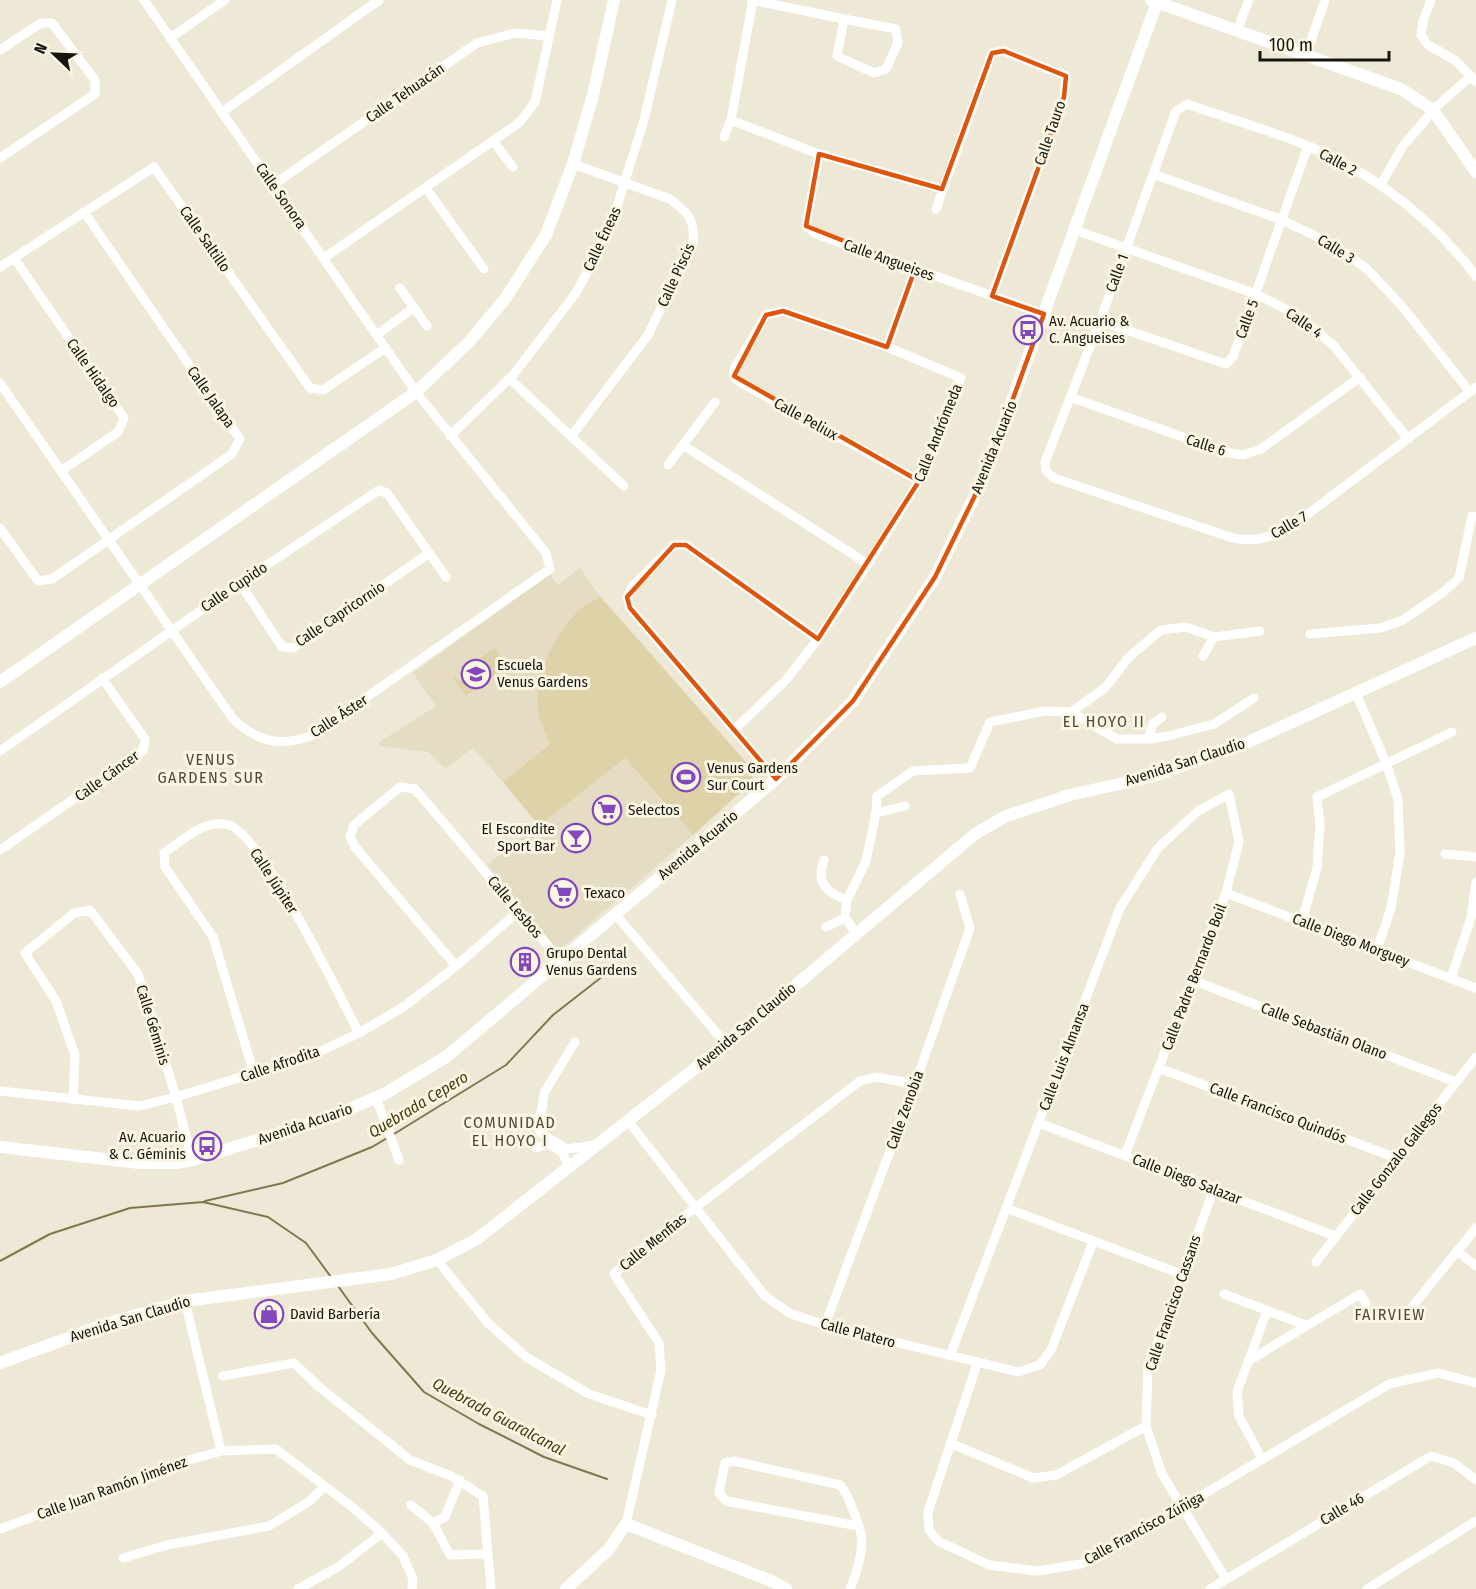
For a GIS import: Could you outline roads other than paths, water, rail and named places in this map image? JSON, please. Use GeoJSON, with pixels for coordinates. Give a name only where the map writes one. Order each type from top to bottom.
{"type":"FeatureCollection","features":[{"type":"Feature","properties":{"kind":"street","name":"Calle Sonora"},"geometry":{"type":"LineString","coordinates":[[144,0],[416,392],[539,545]]}},
{"type":"Feature","properties":{"kind":"street"},"geometry":{"type":"LineString","coordinates":[[170,38],[225,0]]}},
{"type":"Feature","properties":{"kind":"street"},"geometry":{"type":"LineString","coordinates":[[222,112],[379,0]]}},
{"type":"Feature","properties":{"kind":"street"},"geometry":{"type":"LineString","coordinates":[[324,258],[520,122],[535,102],[557,0]]}},
{"type":"Feature","properties":{"kind":"street"},"geometry":{"type":"LineString","coordinates":[[0,682],[416,392],[470,342],[505,299],[546,235],[573,164],[593,95],[615,0]]}},
{"type":"Feature","properties":{"kind":"street","name":"Calle Éneas"},"geometry":{"type":"LineString","coordinates":[[450,436],[510,379],[576,293],[610,229],[644,120],[672,0]]}},
{"type":"Feature","properties":{"kind":"street"},"geometry":{"type":"LineString","coordinates":[[724,137],[731,120],[752,0],[896,29],[898,43],[886,69],[874,73],[837,56],[844,19]]}},
{"type":"Feature","properties":{"kind":"street"},"geometry":{"type":"LineString","coordinates":[[1237,31],[1249,0]]}},
{"type":"Feature","properties":{"kind":"street"},"geometry":{"type":"LineString","coordinates":[[1306,55],[1325,0]]}},
{"type":"Feature","properties":{"kind":"street"},"geometry":{"type":"LineString","coordinates":[[1381,184],[1402,146],[1433,110],[1474,79],[1456,61],[1428,45],[1421,35],[1423,21],[1431,0]]}},
{"type":"Feature","properties":{"kind":"street"},"geometry":{"type":"LineString","coordinates":[[1155,1],[1401,89],[1433,110],[1476,172]]}},
{"type":"Feature","properties":{"kind":"street","name":"Avenida Acuario"},"geometry":{"type":"LineString","coordinates":[[0,1147],[140,1163],[177,1163],[329,1118],[376,1098],[446,1057],[776,779],[853,701],[935,577],[985,475],[1075,230],[1155,1]]}},
{"type":"Feature","properties":{"kind":"street"},"geometry":{"type":"LineString","coordinates":[[0,50],[41,23],[52,23],[94,80],[95,94],[0,158]]}},
{"type":"Feature","properties":{"kind":"street","name":"Calle Tehuacán"},"geometry":{"type":"LineString","coordinates":[[273,185],[477,43],[515,33],[549,36]]}},
{"type":"Feature","properties":{"kind":"street","name":"Calle Tauro"},"geometry":{"type":"LineString","coordinates":[[942,189],[992,53],[1004,51],[1066,76],[1064,97],[992,296]]}},
{"type":"Feature","properties":{"kind":"street","name":"Calle 1"},"geometry":{"type":"LineString","coordinates":[[1045,462],[1100,321],[1176,111],[1187,104],[1202,109]]}},
{"type":"Feature","properties":{"kind":"street","name":"Calle 2"},"geometry":{"type":"LineString","coordinates":[[1202,109],[1308,146],[1381,184],[1399,197],[1455,248],[1476,276]]}},
{"type":"Feature","properties":{"kind":"street"},"geometry":{"type":"LineString","coordinates":[[731,120],[819,154],[942,189],[936,209]]}},
{"type":"Feature","properties":{"kind":"street"},"geometry":{"type":"LineString","coordinates":[[493,141],[513,167]]}},
{"type":"Feature","properties":{"kind":"street","name":"Calle 5"},"geometry":{"type":"LineString","coordinates":[[1100,321],[1226,364],[1233,357],[1308,146]]}},
{"type":"Feature","properties":{"kind":"street","name":"Calle Angueises"},"geometry":{"type":"LineString","coordinates":[[819,154],[806,226],[816,234],[1044,314]]}},
{"type":"Feature","properties":{"kind":"street","name":"Calle Piscis"},"geometry":{"type":"LineString","coordinates":[[572,435],[648,335],[693,242],[694,227],[683,210],[670,200],[573,164]]}},
{"type":"Feature","properties":{"kind":"street","name":"Calle Saltillo"},"geometry":{"type":"LineString","coordinates":[[0,267],[154,167],[310,388],[323,390],[385,348]]}},
{"type":"Feature","properties":{"kind":"street","name":"Calle 3"},"geometry":{"type":"LineString","coordinates":[[1153,174],[1282,220],[1334,245],[1367,269],[1401,305],[1473,390]]}},
{"type":"Feature","properties":{"kind":"street"},"geometry":{"type":"LineString","coordinates":[[426,188],[483,269]]}},
{"type":"Feature","properties":{"kind":"street","name":"Calle Jalapa"},"geometry":{"type":"LineString","coordinates":[[0,528],[38,581],[52,579],[232,454],[240,439],[84,212]]}},
{"type":"Feature","properties":{"kind":"street","name":"Calle 4"},"geometry":{"type":"LineString","coordinates":[[1075,230],[1256,294],[1299,316],[1334,346],[1408,439]]}},
{"type":"Feature","properties":{"kind":"street","name":"Calle Hidalgo"},"geometry":{"type":"LineString","coordinates":[[14,258],[124,418],[118,432],[61,471]]}},
{"type":"Feature","properties":{"kind":"street"},"geometry":{"type":"LineString","coordinates":[[886,347],[915,269]]}},
{"type":"Feature","properties":{"kind":"street"},"geometry":{"type":"LineString","coordinates":[[400,288],[427,326]]}},
{"type":"Feature","properties":{"kind":"street"},"geometry":{"type":"LineString","coordinates":[[377,335],[413,308]]}},
{"type":"Feature","properties":{"kind":"street","name":"Calle Andrómeda"},"geometry":{"type":"LineString","coordinates":[[735,730],[786,680],[818,639],[868,564],[919,482],[961,378],[886,347],[783,310],[766,315],[753,336]]}},
{"type":"Feature","properties":{"kind":"street","name":"Calle Peliux"},"geometry":{"type":"LineString","coordinates":[[753,336],[734,369],[734,376],[738,381],[919,482]]}},
{"type":"Feature","properties":{"kind":"street","name":"Calle 6"},"geometry":{"type":"LineString","coordinates":[[1070,397],[1225,452],[1243,455],[1261,449],[1360,377]]}},
{"type":"Feature","properties":{"kind":"street"},"geometry":{"type":"LineString","coordinates":[[510,379],[624,486]]}},
{"type":"Feature","properties":{"kind":"street","name":"Calle Áster"},"geometry":{"type":"LineString","coordinates":[[0,383],[233,719],[247,731],[269,741],[295,741],[311,736],[550,568],[546,554],[539,545]]}},
{"type":"Feature","properties":{"kind":"street","name":"Calle 7"},"geometry":{"type":"LineString","coordinates":[[1045,462],[1046,471],[1054,478],[1233,538],[1247,541],[1263,539],[1277,535],[1292,526],[1473,390]]}},
{"type":"Feature","properties":{"kind":"street"},"geometry":{"type":"LineString","coordinates":[[668,465],[715,402]]}},
{"type":"Feature","properties":{"kind":"street"},"geometry":{"type":"LineString","coordinates":[[683,445],[868,564]]}},
{"type":"Feature","properties":{"kind":"street","name":"Calle Cupido"},"geometry":{"type":"LineString","coordinates":[[0,751],[171,630],[379,490],[387,493],[446,576]]}},
{"type":"Feature","properties":{"kind":"street"},"geometry":{"type":"LineString","coordinates":[[1310,634],[1381,628],[1403,620],[1459,578],[1472,516],[1476,517]]}},
{"type":"Feature","properties":{"kind":"street"},"geometry":{"type":"LineString","coordinates":[[776,779],[630,608],[627,597],[632,587],[674,545],[686,545],[818,639]]}},
{"type":"Feature","properties":{"kind":"street","name":"Calle Capricornio"},"geometry":{"type":"LineString","coordinates":[[240,583],[282,647],[293,648],[429,553]]}},
{"type":"Feature","properties":{"kind":"street"},"geometry":{"type":"LineString","coordinates":[[1071,712],[1105,688],[1129,657],[1161,630],[1186,627],[1214,637],[1260,631]]}},
{"type":"Feature","properties":{"kind":"street"},"geometry":{"type":"LineString","coordinates":[[1203,656],[1214,637]]}},
{"type":"Feature","properties":{"kind":"street","name":"Avenida San Claudio"},"geometry":{"type":"LineString","coordinates":[[0,1363],[109,1323],[185,1301],[391,1274],[437,1260],[477,1239],[726,1044],[975,834],[1006,816],[1070,795],[1150,777],[1244,744],[1476,638]]}},
{"type":"Feature","properties":{"kind":"street","name":"Calle Cáncer"},"geometry":{"type":"LineString","coordinates":[[0,850],[143,751],[145,739],[102,678]]}},
{"type":"Feature","properties":{"kind":"street"},"geometry":{"type":"LineString","coordinates":[[1356,693],[1386,763],[1398,799],[1400,853],[1391,908],[1377,950]]}},
{"type":"Feature","properties":{"kind":"street"},"geometry":{"type":"LineString","coordinates":[[857,934],[845,918],[847,900],[866,861],[876,813],[877,796],[913,771],[970,768],[990,722],[1045,711],[1071,712],[1117,739],[1148,739],[1214,724],[1254,698]]}},
{"type":"Feature","properties":{"kind":"street"},"geometry":{"type":"LineString","coordinates":[[1148,739],[1153,724],[1162,717]]}},
{"type":"Feature","properties":{"kind":"street"},"geometry":{"type":"LineString","coordinates":[[1302,921],[1317,868],[1320,824],[1317,797],[1452,732]]}},
{"type":"Feature","properties":{"kind":"street","name":"Calle Lesbos"},"geometry":{"type":"LineString","coordinates":[[456,966],[355,847],[350,837],[354,825],[400,787],[415,789],[561,961]]}},
{"type":"Feature","properties":{"kind":"street","name":"Calle Padre Bernardo Boil"},"geometry":{"type":"LineString","coordinates":[[1125,1155],[1226,893],[1239,842],[1229,794]]}},
{"type":"Feature","properties":{"kind":"street","name":"Calle Luis Almansa"},"geometry":{"type":"LineString","coordinates":[[950,1356],[1120,908],[1158,848],[1198,811],[1229,794]]}},
{"type":"Feature","properties":{"kind":"street"},"geometry":{"type":"LineString","coordinates":[[876,813],[904,806]]}},
{"type":"Feature","properties":{"kind":"street","name":"Calle Júpiter"},"geometry":{"type":"LineString","coordinates":[[254,1074],[213,937],[165,867],[164,853],[208,824],[230,825],[244,835],[289,900],[359,1034]]}},
{"type":"Feature","properties":{"kind":"street"},"geometry":{"type":"LineString","coordinates":[[1445,854],[1476,857]]}},
{"type":"Feature","properties":{"kind":"street"},"geometry":{"type":"LineString","coordinates":[[824,861],[820,869],[823,884],[832,895],[847,900]]}},
{"type":"Feature","properties":{"kind":"street"},"geometry":{"type":"LineString","coordinates":[[1451,978],[1471,918],[1476,882]]}},
{"type":"Feature","properties":{"kind":"street","name":"Calle Diego Morguey"},"geometry":{"type":"LineString","coordinates":[[1226,893],[1476,988]]}},
{"type":"Feature","properties":{"kind":"street","name":"Calle Zenobia"},"geometry":{"type":"LineString","coordinates":[[825,1325],[915,1084],[970,928],[960,894]]}},
{"type":"Feature","properties":{"kind":"street","name":"Calle Géminis"},"geometry":{"type":"LineString","coordinates":[[73,1100],[75,1055],[56,1001],[25,953],[74,913],[90,910],[138,974],[176,1097],[192,1160]]}},
{"type":"Feature","properties":{"kind":"street","name":"Calle Afrodita"},"geometry":{"type":"LineString","coordinates":[[0,1091],[139,1106],[310,1056],[359,1034],[405,1006],[456,966],[519,911]]}},
{"type":"Feature","properties":{"kind":"street"},"geometry":{"type":"LineString","coordinates":[[616,915],[726,1044]]}},
{"type":"Feature","properties":{"kind":"street"},"geometry":{"type":"LineString","coordinates":[[826,927],[845,918]]}},
{"type":"Feature","properties":{"kind":"street","name":"Calle Sebastián Olano"},"geometry":{"type":"LineString","coordinates":[[1192,980],[1456,1082]]}},
{"type":"Feature","properties":{"kind":"street"},"geometry":{"type":"LineString","coordinates":[[575,1042],[544,1093],[542,1109],[536,1123],[542,1134],[567,1149],[598,1144]]}},
{"type":"Feature","properties":{"kind":"street","name":"Calle Gonzalo Gallegos"},"geometry":{"type":"LineString","coordinates":[[1316,1262],[1476,1057]]}},
{"type":"Feature","properties":{"kind":"street","name":"Calle Francisco Quindós"},"geometry":{"type":"LineString","coordinates":[[1159,1068],[1396,1158]]}},
{"type":"Feature","properties":{"kind":"street","name":"Calle Menfias"},"geometry":{"type":"LineString","coordinates":[[626,1524],[661,1370],[658,1343],[614,1274],[695,1207],[860,1081],[876,1077],[915,1084]]}},
{"type":"Feature","properties":{"kind":"street"},"geometry":{"type":"LineString","coordinates":[[376,1098],[399,1160]]}},
{"type":"Feature","properties":{"kind":"street","name":"Calle Platero"},"geometry":{"type":"LineString","coordinates":[[628,1121],[765,1296],[791,1314],[825,1325],[977,1364],[1018,1372],[1041,1365],[1052,1350],[1093,1242]]}},
{"type":"Feature","properties":{"kind":"street","name":"Calle Diego Salazar"},"geometry":{"type":"LineString","coordinates":[[1039,1123],[1335,1236]]}},
{"type":"Feature","properties":{"kind":"street"},"geometry":{"type":"LineString","coordinates":[[536,1148],[548,1143],[563,1153],[568,1168]]}},
{"type":"Feature","properties":{"kind":"street","name":"Calle Francisco Cassans"},"geometry":{"type":"LineString","coordinates":[[1214,1189],[1148,1368],[1146,1426],[1162,1474],[1226,1579]]}},
{"type":"Feature","properties":{"kind":"street"},"geometry":{"type":"LineString","coordinates":[[1006,1208],[1181,1274]]}},
{"type":"Feature","properties":{"kind":"street"},"geometry":{"type":"LineString","coordinates":[[1412,1307],[1476,1228]]}},
{"type":"Feature","properties":{"kind":"street"},"geometry":{"type":"LineString","coordinates":[[1457,1251],[1476,1266]]}},
{"type":"Feature","properties":{"kind":"street"},"geometry":{"type":"LineString","coordinates":[[437,1260],[488,1323],[526,1357],[589,1394],[652,1415]]}},
{"type":"Feature","properties":{"kind":"street"},"geometry":{"type":"LineString","coordinates":[[1224,1294],[1305,1325]]}},
{"type":"Feature","properties":{"kind":"street"},"geometry":{"type":"LineString","coordinates":[[1248,1360],[1360,1294],[1366,1303]]}},
{"type":"Feature","properties":{"kind":"street"},"geometry":{"type":"LineString","coordinates":[[185,1301],[221,1451]]}},
{"type":"Feature","properties":{"kind":"street"},"geometry":{"type":"LineString","coordinates":[[1262,1459],[1239,1416],[1237,1392],[1267,1311]]}},
{"type":"Feature","properties":{"kind":"street"},"geometry":{"type":"LineString","coordinates":[[223,1376],[294,1363],[318,1386],[410,1460],[460,1480],[483,1496],[491,1589]]}},
{"type":"Feature","properties":{"kind":"street","name":"Calle Francisco Zúñiga"},"geometry":{"type":"LineString","coordinates":[[977,1364],[927,1512],[929,1530],[938,1541],[989,1565],[1037,1571],[1082,1564],[1389,1384],[1438,1373],[1476,1383]]}},
{"type":"Feature","properties":{"kind":"street"},"geometry":{"type":"LineString","coordinates":[[950,1443],[1033,1478],[1056,1475],[1146,1426]]}},
{"type":"Feature","properties":{"kind":"street","name":"Calle Juan Ramón Jiménez"},"geometry":{"type":"LineString","coordinates":[[0,1529],[168,1466],[221,1451],[276,1449],[351,1506],[382,1533],[403,1556],[413,1580],[412,1589]]}},
{"type":"Feature","properties":{"kind":"street","name":"Calle 46"},"geometry":{"type":"LineString","coordinates":[[1210,1589],[1431,1456],[1454,1463],[1476,1480]]}},
{"type":"Feature","properties":{"kind":"street"},"geometry":{"type":"LineString","coordinates":[[850,1589],[862,1540],[858,1526],[845,1491],[840,1485],[734,1461],[725,1463],[719,1492],[726,1501],[858,1526]]}},
{"type":"Feature","properties":{"kind":"street"},"geometry":{"type":"LineString","coordinates":[[433,1523],[445,1517],[460,1480]]}},
{"type":"Feature","properties":{"kind":"street"},"geometry":{"type":"LineString","coordinates":[[123,1558],[167,1545],[269,1526],[309,1501],[324,1487]]}},
{"type":"Feature","properties":{"kind":"street"},"geometry":{"type":"LineString","coordinates":[[411,1505],[433,1523],[450,1555],[488,1554]]}},
{"type":"Feature","properties":{"kind":"street"},"geometry":{"type":"LineString","coordinates":[[1367,1589],[1476,1521]]}},
{"type":"Feature","properties":{"kind":"street"},"geometry":{"type":"LineString","coordinates":[[566,1589],[609,1549],[626,1524],[774,1582],[784,1589]]}},
{"type":"Feature","properties":{"kind":"street"},"geometry":{"type":"LineString","coordinates":[[298,1589],[338,1567],[382,1533]]}},
{"type":"Feature","properties":{"kind":"waterway","name":"Quebrada Cepero"},"geometry":{"type":"LineString","coordinates":[[394,1134],[506,1065],[553,1015],[612,969]]}},
{"type":"Feature","properties":{"kind":"waterway","name":"Quebrada Cepero"},"geometry":{"type":"LineString","coordinates":[[205,1201],[283,1183],[372,1147],[389,1137]]}},
{"type":"Feature","properties":{"kind":"waterway","name":"Quebrada Guaralcanal"},"geometry":{"type":"LineString","coordinates":[[0,1261],[50,1234],[130,1208],[203,1202],[268,1217],[306,1243],[331,1277]]}},
{"type":"Feature","properties":{"kind":"waterway","name":"Quebrada Guaralcanal"},"geometry":{"type":"LineString","coordinates":[[338,1286],[372,1333],[424,1392],[479,1424],[544,1457],[607,1479]]}},
{"type":"Feature","properties":{"kind":"place","name":"Av. Acuario & C. Angueises"},"geometry":{"type":"Point","coordinates":[1028,330]}},
{"type":"Feature","properties":{"kind":"place","name":"Escuela Venus Gardens"},"geometry":{"type":"Point","coordinates":[476,674]}},
{"type":"Feature","properties":{"kind":"place","name":"Venus Gardens Sur Court"},"geometry":{"type":"Point","coordinates":[686,777]}},
{"type":"Feature","properties":{"kind":"place","name":"Selectos"},"geometry":{"type":"Point","coordinates":[607,810]}},
{"type":"Feature","properties":{"kind":"place","name":"El Escondite Sport Bar"},"geometry":{"type":"Point","coordinates":[576,838]}},
{"type":"Feature","properties":{"kind":"place","name":"Texaco"},"geometry":{"type":"Point","coordinates":[563,893]}},
{"type":"Feature","properties":{"kind":"place","name":"Grupo Dental Venus Gardens"},"geometry":{"type":"Point","coordinates":[525,962]}},
{"type":"Feature","properties":{"kind":"place","name":"Av. Acuario & C. Géminis"},"geometry":{"type":"Point","coordinates":[207,1146]}},
{"type":"Feature","properties":{"kind":"place","name":"David Barbería"},"geometry":{"type":"Point","coordinates":[269,1314]}},
{"type":"Feature","properties":{"kind":"district","name":"EL HOYO II"},"geometry":{"type":"Point","coordinates":[1104,721]}},
{"type":"Feature","properties":{"kind":"district","name":"VENUS GARDENS SUR"},"geometry":{"type":"Point","coordinates":[211,768]}},
{"type":"Feature","properties":{"kind":"district","name":"COMUNIDAD EL HOYO I"},"geometry":{"type":"Point","coordinates":[510,1131]}},
{"type":"Feature","properties":{"kind":"district","name":"FAIRVIEW"},"geometry":{"type":"Point","coordinates":[1390,1314]}}]}
